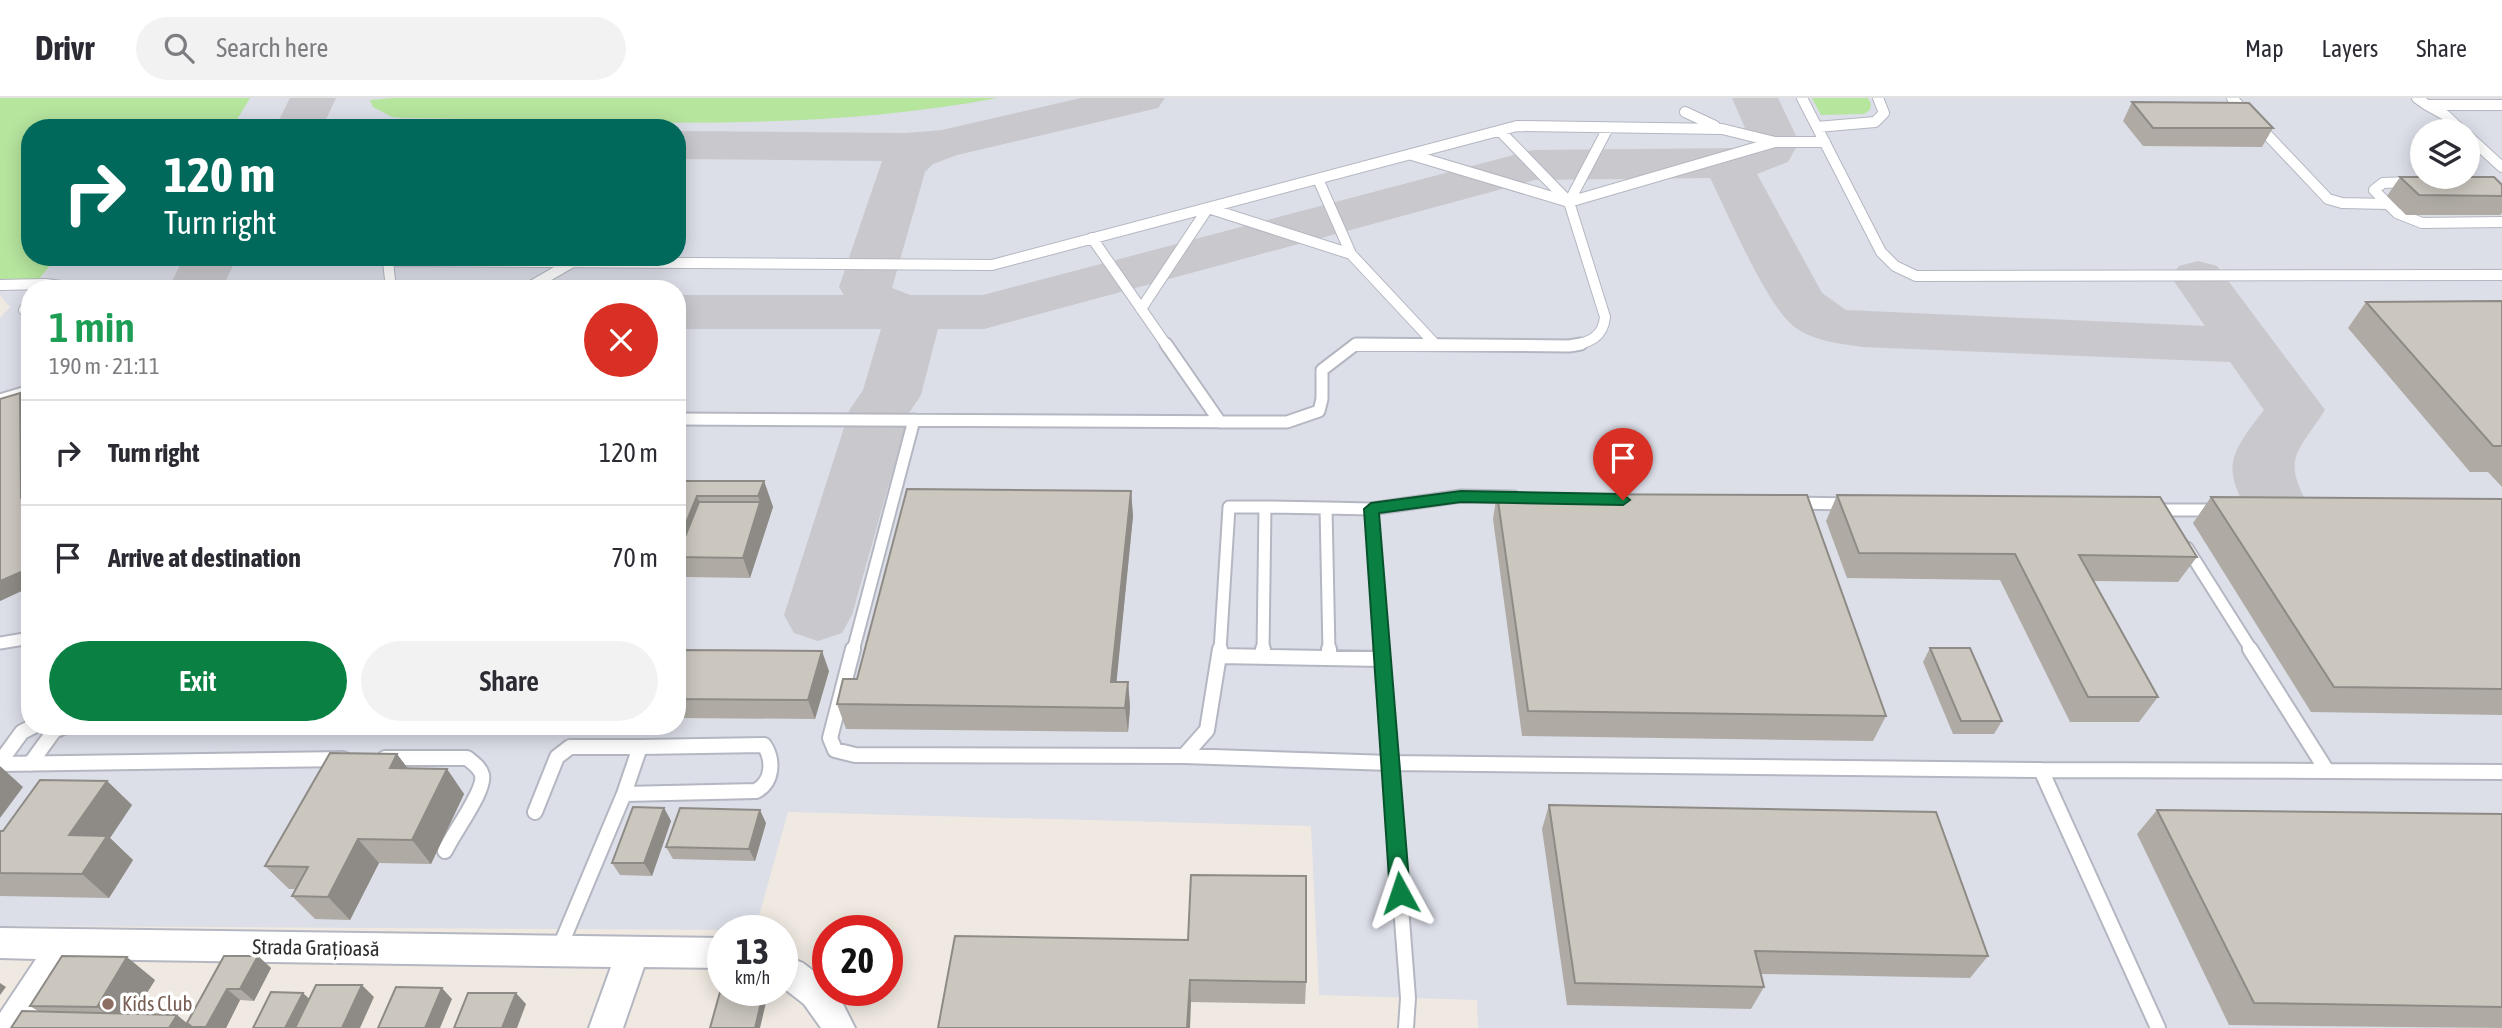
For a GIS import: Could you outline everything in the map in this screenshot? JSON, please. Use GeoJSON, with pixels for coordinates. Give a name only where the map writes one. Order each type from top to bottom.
{"type":"FeatureCollection","features":[{"type":"Feature","properties":{"kind":"street","name":"Strada Grațioasă"},"geometry":{"type":"LineString","coordinates":[[0,943],[707,953]]}},
{"type":"Feature","properties":{"kind":"street"},"geometry":{"type":"LineString","coordinates":[[10,1028],[64,944]]}},
{"type":"Feature","properties":{"kind":"street"},"geometry":{"type":"LineString","coordinates":[[606,1028],[633,952]]}},
{"type":"Feature","properties":{"kind":"street"},"geometry":{"type":"LineString","coordinates":[[798,979],[824,1000],[838,1028]]}},
{"type":"Feature","properties":{"kind":"lane"},"geometry":{"type":"LineString","coordinates":[[1802,98],[1881,252],[1889,263],[1909,275],[1923,278],[2502,275]]}},
{"type":"Feature","properties":{"kind":"lane"},"geometry":{"type":"LineString","coordinates":[[1817,127],[1875,122],[1884,113],[1878,98]]}},
{"type":"Feature","properties":{"kind":"lane"},"geometry":{"type":"LineString","coordinates":[[2232,98],[2328,199],[2342,203],[2388,204]]}},
{"type":"Feature","properties":{"kind":"lane"},"geometry":{"type":"LineString","coordinates":[[2417,98],[2449,119]]}},
{"type":"Feature","properties":{"kind":"lane"},"geometry":{"type":"LineString","coordinates":[[2427,105],[2502,105]]}},
{"type":"Feature","properties":{"kind":"lane"},"geometry":{"type":"LineString","coordinates":[[1685,112],[1722,129],[1775,142],[1825,142]]}},
{"type":"Feature","properties":{"kind":"lane"},"geometry":{"type":"LineString","coordinates":[[686,263],[978,266],[1005,262],[1517,126],[1722,129]]}},
{"type":"Feature","properties":{"kind":"lane"},"geometry":{"type":"LineString","coordinates":[[1569,202],[1608,128]]}},
{"type":"Feature","properties":{"kind":"lane"},"geometry":{"type":"LineString","coordinates":[[686,419],[1287,422],[1319,411],[1322,399],[1322,370],[1356,344],[1570,346],[1599,337],[1605,328],[1605,317],[1569,202],[1500,131]]}},
{"type":"Feature","properties":{"kind":"lane"},"geometry":{"type":"LineString","coordinates":[[1410,154],[1569,202],[1775,142]]}},
{"type":"Feature","properties":{"kind":"lane"},"geometry":{"type":"LineString","coordinates":[[2480,147],[2502,167]]}},
{"type":"Feature","properties":{"kind":"lane"},"geometry":{"type":"LineString","coordinates":[[1318,179],[1351,254],[1436,344]]}},
{"type":"Feature","properties":{"kind":"lane"},"geometry":{"type":"LineString","coordinates":[[2410,182],[2383,183],[2374,190],[2397,214],[2422,223],[2502,222]]}},
{"type":"Feature","properties":{"kind":"lane"},"geometry":{"type":"LineString","coordinates":[[1208,208],[1351,254]]}},
{"type":"Feature","properties":{"kind":"lane"},"geometry":{"type":"LineString","coordinates":[[1141,309],[1208,208]]}},
{"type":"Feature","properties":{"kind":"lane"},"geometry":{"type":"LineString","coordinates":[[1092,238],[1220,422]]}},
{"type":"Feature","properties":{"kind":"lane"},"geometry":{"type":"LineString","coordinates":[[541,280],[565,266]]}},
{"type":"Feature","properties":{"kind":"lane"},"geometry":{"type":"LineString","coordinates":[[0,285],[21,285]]}},
{"type":"Feature","properties":{"kind":"lane"},"geometry":{"type":"LineString","coordinates":[[0,400],[21,394]]}},
{"type":"Feature","properties":{"kind":"lane"},"geometry":{"type":"LineString","coordinates":[[914,420],[830,738],[835,750],[855,755],[1184,756],[1390,763],[2041,770],[2502,772]]}},
{"type":"Feature","properties":{"kind":"lane"},"geometry":{"type":"LineString","coordinates":[[1184,756],[1207,730],[1220,656],[1229,506],[1371,509],[1461,496],[1530,498]]}},
{"type":"Feature","properties":{"kind":"lane"},"geometry":{"type":"LineString","coordinates":[[1777,503],[1860,504]]}},
{"type":"Feature","properties":{"kind":"lane"},"geometry":{"type":"LineString","coordinates":[[1263,657],[1265,507]]}},
{"type":"Feature","properties":{"kind":"lane"},"geometry":{"type":"LineString","coordinates":[[1326,508],[1329,658]]}},
{"type":"Feature","properties":{"kind":"lane"},"geometry":{"type":"LineString","coordinates":[[1371,509],[1408,998],[1406,1028]]}},
{"type":"Feature","properties":{"kind":"lane"},"geometry":{"type":"LineString","coordinates":[[2227,510],[2165,519],[2327,771]]}},
{"type":"Feature","properties":{"kind":"lane"},"geometry":{"type":"LineString","coordinates":[[0,643],[21,640]]}},
{"type":"Feature","properties":{"kind":"lane"},"geometry":{"type":"LineString","coordinates":[[1220,656],[1382,659]]}},
{"type":"Feature","properties":{"kind":"lane"},"geometry":{"type":"LineString","coordinates":[[0,763],[21,733]]}},
{"type":"Feature","properties":{"kind":"lane"},"geometry":{"type":"LineString","coordinates":[[30,764],[51,735]]}},
{"type":"Feature","properties":{"kind":"lane"},"geometry":{"type":"LineString","coordinates":[[535,812],[557,757],[570,747],[764,745],[769,751],[771,761],[766,783],[757,791],[624,794]]}},
{"type":"Feature","properties":{"kind":"lane"},"geometry":{"type":"LineString","coordinates":[[558,951],[624,794],[640,747]]}},
{"type":"Feature","properties":{"kind":"lane"},"geometry":{"type":"LineString","coordinates":[[0,763],[467,758],[477,764],[482,773],[481,789],[473,808],[455,828],[445,850]]}},
{"type":"Feature","properties":{"kind":"lane"},"geometry":{"type":"LineString","coordinates":[[2041,770],[2158,1028]]}},
{"type":"Feature","properties":{"kind":"shaded area"},"geometry":{"type":"Polygon","coordinates":[[[0,98],[2502,98],[2502,1028],[1478,1028],[1477,1000],[1319,995],[1311,826],[788,812],[759,915],[707,915],[707,930],[0,926],[0,318],[10,307],[0,295],[0,98]]]}},
{"type":"Feature","properties":{"kind":"green space"},"geometry":{"type":"Polygon","coordinates":[[[0,98],[250,98],[237,119],[21,119],[21,266],[50,266],[39,279],[0,280],[0,98]]]}},
{"type":"Feature","properties":{"kind":"green space"},"geometry":{"type":"Polygon","coordinates":[[[997,98],[923,110],[849,117],[700,123],[686,123],[686,119],[402,118],[392,117],[373,107],[370,100],[997,98]]]}},
{"type":"Feature","properties":{"kind":"green space"},"geometry":{"type":"Polygon","coordinates":[[[1812,98],[1868,98],[1871,104],[1870,110],[1864,114],[1821,115],[1812,98]]]}},
{"type":"Feature","properties":{"kind":"building"},"geometry":{"type":"Polygon","coordinates":[[[2132,102],[2249,103],[2273,128],[2153,128],[2132,102]]]}},
{"type":"Feature","properties":{"kind":"building"},"geometry":{"type":"Polygon","coordinates":[[[2400,177],[2410,177],[2410,186],[2400,177]]]}},
{"type":"Feature","properties":{"kind":"building"},"geometry":{"type":"Polygon","coordinates":[[[2480,177],[2494,177],[2502,185],[2502,196],[2419,195],[2413,189],[2480,189],[2480,177]]]}},
{"type":"Feature","properties":{"kind":"building"},"geometry":{"type":"Polygon","coordinates":[[[2502,301],[2502,446],[2493,446],[2366,302],[2502,301]]]}},
{"type":"Feature","properties":{"kind":"building"},"geometry":{"type":"Polygon","coordinates":[[[20,393],[21,572],[0,581],[0,399],[20,393]]]}},
{"type":"Feature","properties":{"kind":"building"},"geometry":{"type":"Polygon","coordinates":[[[686,481],[764,481],[758,496],[697,496],[686,523],[686,481]]]}},
{"type":"Feature","properties":{"kind":"building"},"geometry":{"type":"Polygon","coordinates":[[[907,489],[1131,491],[1111,682],[1128,682],[1125,708],[837,704],[843,679],[857,679],[907,489]]]}},
{"type":"Feature","properties":{"kind":"building"},"geometry":{"type":"Polygon","coordinates":[[[1497,494],[1807,495],[1886,716],[1528,711],[1497,494]]]}},
{"type":"Feature","properties":{"kind":"building"},"geometry":{"type":"Polygon","coordinates":[[[1837,495],[2160,497],[2197,557],[2079,555],[2158,697],[2088,697],[2015,554],[1859,553],[1837,495]]]}},
{"type":"Feature","properties":{"kind":"building"},"geometry":{"type":"Polygon","coordinates":[[[2211,497],[2502,499],[2502,689],[2334,687],[2211,497]]]}},
{"type":"Feature","properties":{"kind":"building"},"geometry":{"type":"Polygon","coordinates":[[[699,502],[760,502],[743,558],[686,557],[686,534],[699,502]]]}},
{"type":"Feature","properties":{"kind":"building"},"geometry":{"type":"Polygon","coordinates":[[[1930,648],[1970,648],[2002,721],[1961,721],[1930,648]]]}},
{"type":"Feature","properties":{"kind":"building"},"geometry":{"type":"Polygon","coordinates":[[[686,650],[822,651],[808,700],[686,699],[686,650]]]}},
{"type":"Feature","properties":{"kind":"building"},"geometry":{"type":"Polygon","coordinates":[[[330,753],[397,754],[390,768],[447,769],[412,840],[358,839],[328,897],[292,896],[308,867],[265,866],[330,753]]]}},
{"type":"Feature","properties":{"kind":"building"},"geometry":{"type":"Polygon","coordinates":[[[40,780],[107,781],[69,835],[107,836],[82,874],[0,873],[0,831],[3,831],[40,780]]]}},
{"type":"Feature","properties":{"kind":"building"},"geometry":{"type":"Polygon","coordinates":[[[1549,805],[1936,812],[1988,956],[1755,951],[1764,987],[1575,983],[1549,805]]]}},
{"type":"Feature","properties":{"kind":"building"},"geometry":{"type":"Polygon","coordinates":[[[633,807],[664,808],[644,863],[612,863],[633,807]]]}},
{"type":"Feature","properties":{"kind":"building"},"geometry":{"type":"Polygon","coordinates":[[[680,808],[760,810],[749,849],[666,847],[680,808]]]}},
{"type":"Feature","properties":{"kind":"building"},"geometry":{"type":"Polygon","coordinates":[[[2157,810],[2502,814],[2502,1007],[2254,1003],[2157,810]]]}},
{"type":"Feature","properties":{"kind":"building"},"geometry":{"type":"Polygon","coordinates":[[[1191,875],[1306,876],[1306,982],[1190,980],[1187,1028],[938,1028],[955,936],[1188,940],[1191,875]]]}},
{"type":"Feature","properties":{"kind":"building"},"geometry":{"type":"Polygon","coordinates":[[[62,956],[127,957],[97,1007],[30,1006],[62,956]]]}},
{"type":"Feature","properties":{"kind":"building"},"geometry":{"type":"Polygon","coordinates":[[[224,956],[258,956],[240,989],[227,989],[206,1027],[192,1027],[187,1023],[224,956]]]}},
{"type":"Feature","properties":{"kind":"building"},"geometry":{"type":"Polygon","coordinates":[[[316,985],[362,985],[342,1028],[295,1028],[316,985]]]}},
{"type":"Feature","properties":{"kind":"building"},"geometry":{"type":"Polygon","coordinates":[[[396,987],[442,988],[425,1028],[378,1028],[396,987]]]}},
{"type":"Feature","properties":{"kind":"building"},"geometry":{"type":"Polygon","coordinates":[[[271,992],[303,993],[285,1028],[253,1028],[271,992]]]}},
{"type":"Feature","properties":{"kind":"building"},"geometry":{"type":"Polygon","coordinates":[[[468,993],[516,993],[502,1028],[454,1028],[468,993]]]}},
{"type":"Feature","properties":{"kind":"building"},"geometry":{"type":"Polygon","coordinates":[[[716,1006],[760,1006],[755,1028],[710,1028],[716,1006]]]}},
{"type":"Feature","properties":{"kind":"building"},"geometry":{"type":"Polygon","coordinates":[[[22,1011],[177,1015],[169,1028],[11,1028],[22,1011]]]}},
{"type":"Feature","properties":{"kind":"taxiway"},"geometry":{"type":"LineString","coordinates":[[302,119],[313,98]]}},
{"type":"Feature","properties":{"kind":"taxiway"},"geometry":{"type":"LineString","coordinates":[[942,144],[1142,98]]}},
{"type":"Feature","properties":{"kind":"taxiway"},"geometry":{"type":"LineString","coordinates":[[910,312],[984,312],[1533,165],[1744,163],[1771,152],[1775,142],[1755,98]]}},
{"type":"Feature","properties":{"kind":"taxiway"},"geometry":{"type":"LineString","coordinates":[[686,145],[906,147],[942,144]]}},
{"type":"Feature","properties":{"kind":"taxiway"},"geometry":{"type":"LineString","coordinates":[[866,287],[902,167],[916,154],[942,144]]}},
{"type":"Feature","properties":{"kind":"taxiway"},"geometry":{"type":"LineString","coordinates":[[1728,165],[1798,299],[1811,313],[1826,322],[1863,330],[2247,345]]}},
{"type":"Feature","properties":{"kind":"taxiway"},"geometry":{"type":"LineString","coordinates":[[200,280],[206,266]]}},
{"type":"Feature","properties":{"kind":"taxiway"},"geometry":{"type":"LineString","coordinates":[[2198,277],[2247,345]]}},
{"type":"Feature","properties":{"kind":"taxiway"},"geometry":{"type":"LineString","coordinates":[[873,300],[887,307],[910,312]]}},
{"type":"Feature","properties":{"kind":"taxiway"},"geometry":{"type":"LineString","coordinates":[[686,312],[910,312]]}},
{"type":"Feature","properties":{"kind":"taxiway"},"geometry":{"type":"LineString","coordinates":[[818,615],[880,409],[891,395],[914,313],[910,312]]}},
{"type":"Feature","properties":{"kind":"taxiway"},"geometry":{"type":"LineString","coordinates":[[2247,345],[2295,410],[2263,457],[2264,479],[2279,510]]}},
{"type":"Feature","properties":{"kind":"place","name":"Kids Club"},"geometry":{"type":"Point","coordinates":[108,1004]}},
{"type":"Feature","properties":{"kind":"route"},"geometry":{"type":"LineString","coordinates":[[1400,893],[1371,509],[1461,496],[1623,500]]}}]}
